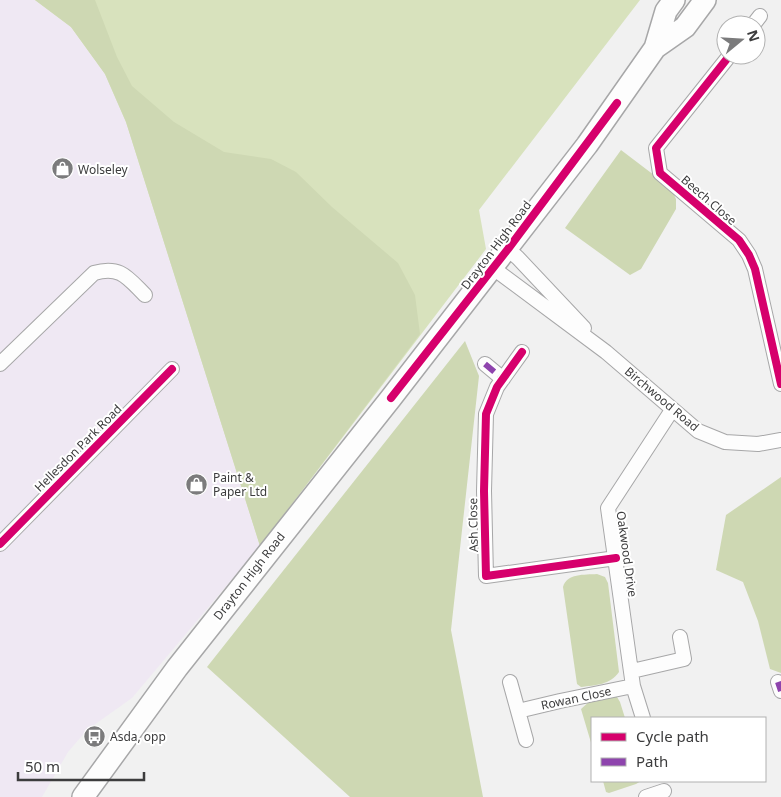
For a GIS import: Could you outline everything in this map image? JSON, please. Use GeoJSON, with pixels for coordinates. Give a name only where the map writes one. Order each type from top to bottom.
{"type":"FeatureCollection","features":[{"type":"Feature","properties":{"kind":"main road","name":"Drayton High Road"},"geometry":{"type":"LineString","coordinates":[[656,48],[666,10],[674,0]]}},
{"type":"Feature","properties":{"kind":"main road","name":"Drayton High Road"},"geometry":{"type":"LineString","coordinates":[[83,797],[177,668],[508,250],[588,145],[656,48],[685,27],[705,0]]}},
{"type":"Feature","properties":{"kind":"street","name":"Beech Close"},"geometry":{"type":"LineString","coordinates":[[722,65],[656,148],[660,173],[739,240],[749,255],[755,269],[781,384]]}},
{"type":"Feature","properties":{"kind":"street","name":"Birchwood Road"},"geometry":{"type":"LineString","coordinates":[[508,250],[518,258],[606,352]]}},
{"type":"Feature","properties":{"kind":"street","name":"Birchwood Road"},"geometry":{"type":"LineString","coordinates":[[493,268],[606,352],[698,431],[725,442],[758,444],[781,440]]}},
{"type":"Feature","properties":{"kind":"street"},"geometry":{"type":"LineString","coordinates":[[0,364],[94,273],[108,269],[126,275],[145,295]]}},
{"type":"Feature","properties":{"kind":"street","name":"Ash Close"},"geometry":{"type":"LineString","coordinates":[[522,352],[496,387],[486,416],[484,491],[486,576],[616,558]]}},
{"type":"Feature","properties":{"kind":"street"},"geometry":{"type":"LineString","coordinates":[[485,364],[503,379]]}},
{"type":"Feature","properties":{"kind":"street","name":"Hellesdon Park Road"},"geometry":{"type":"LineString","coordinates":[[0,544],[172,369]]}},
{"type":"Feature","properties":{"kind":"street","name":"Oakwood Drive"},"geometry":{"type":"LineString","coordinates":[[643,717],[634,686],[608,508],[672,410]]}},
{"type":"Feature","properties":{"kind":"street"},"geometry":{"type":"LineString","coordinates":[[632,671],[684,659],[680,637]]}},
{"type":"Feature","properties":{"kind":"street"},"geometry":{"type":"LineString","coordinates":[[510,682],[526,740]]}},
{"type":"Feature","properties":{"kind":"street","name":"Rowan Close"},"geometry":{"type":"LineString","coordinates":[[518,711],[560,700],[634,686]]}},
{"type":"Feature","properties":{"kind":"street"},"geometry":{"type":"LineString","coordinates":[[646,797],[663,790]]}},
{"type":"Feature","properties":{"kind":"shaded area"},"geometry":{"type":"Polygon","coordinates":[[[0,0],[35,0],[71,27],[105,74],[126,122],[260,546],[132,698],[87,730],[68,752],[42,797],[0,797],[0,0]]]}},
{"type":"Feature","properties":{"kind":"green space"},"geometry":{"type":"Polygon","coordinates":[[[35,0],[640,0],[479,210],[486,249],[260,546],[126,122],[105,74],[71,27],[35,0]]]}},
{"type":"Feature","properties":{"kind":"green space"},"geometry":{"type":"Polygon","coordinates":[[[35,0],[95,0],[117,57],[132,86],[174,122],[224,152],[271,159],[296,172],[332,207],[398,263],[415,295],[420,334],[260,546],[126,122],[105,74],[71,27],[35,0]]]}},
{"type":"Feature","properties":{"kind":"green space"},"geometry":{"type":"Polygon","coordinates":[[[621,150],[671,188],[676,199],[676,209],[641,269],[630,275],[565,228],[621,150]]]}},
{"type":"Feature","properties":{"kind":"green space"},"geometry":{"type":"Polygon","coordinates":[[[465,341],[479,376],[451,630],[483,797],[350,797],[207,667],[465,341]]]}},
{"type":"Feature","properties":{"kind":"green space"},"geometry":{"type":"Polygon","coordinates":[[[781,477],[781,673],[770,669],[758,621],[743,582],[716,570],[726,515],[781,477]]]}},
{"type":"Feature","properties":{"kind":"green space"},"geometry":{"type":"Polygon","coordinates":[[[597,574],[605,577],[608,583],[619,672],[607,682],[581,687],[577,684],[563,587],[565,582],[572,577],[597,574]]]}},
{"type":"Feature","properties":{"kind":"green space"},"geometry":{"type":"Polygon","coordinates":[[[611,696],[617,697],[625,717],[591,717],[591,743],[581,709],[591,700],[611,696]]]}},
{"type":"Feature","properties":{"kind":"green space"},"geometry":{"type":"Polygon","coordinates":[[[603,782],[639,782],[609,793],[606,792],[603,782]]]}},
{"type":"Feature","properties":{"kind":"marked path"},"geometry":{"type":"LineString","coordinates":[[485,364],[503,379]]}},
{"type":"Feature","properties":{"kind":"marked path"},"geometry":{"type":"LineString","coordinates":[[778,682],[781,691]]}},
{"type":"Feature","properties":{"kind":"cycle path"},"geometry":{"type":"LineString","coordinates":[[722,65],[656,148],[660,173],[739,240],[749,255],[755,269],[781,384]]}},
{"type":"Feature","properties":{"kind":"cycle path"},"geometry":{"type":"LineString","coordinates":[[391,398],[508,249],[617,103]]}},
{"type":"Feature","properties":{"kind":"cycle path"},"geometry":{"type":"LineString","coordinates":[[522,352],[497,387],[486,414],[484,491],[486,576],[616,558]]}},
{"type":"Feature","properties":{"kind":"cycle path"},"geometry":{"type":"LineString","coordinates":[[0,544],[172,369]]}},
{"type":"Feature","properties":{"kind":"place","name":"Wolseley"},"geometry":{"type":"Point","coordinates":[62,169]}},
{"type":"Feature","properties":{"kind":"place","name":"Paint & Paper Ltd"},"geometry":{"type":"Point","coordinates":[197,484]}},
{"type":"Feature","properties":{"kind":"place","name":"Asda, opp"},"geometry":{"type":"Point","coordinates":[94,736]}}]}
